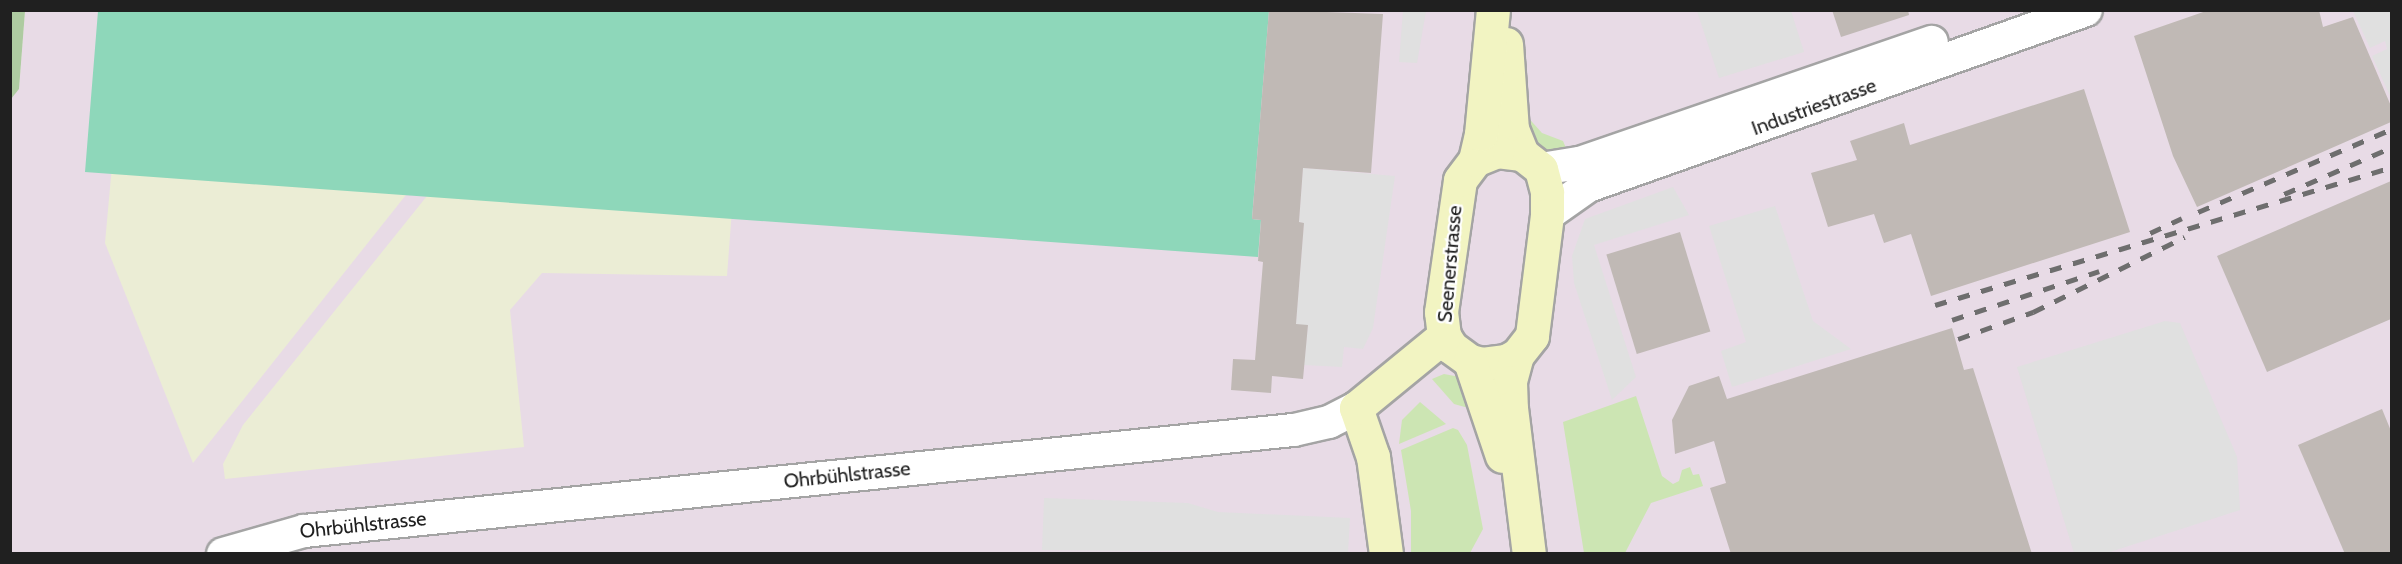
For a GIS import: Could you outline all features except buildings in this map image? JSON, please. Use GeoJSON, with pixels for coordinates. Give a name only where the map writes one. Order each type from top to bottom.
{"type":"FeatureCollection","features":[{"type":"Feature","properties":{"kind":"main road","name":"Seenerstrasse"},"geometry":{"type":"LineString","coordinates":[[1470,361],[1450,347],[1444,336],[1441,312],[1457,192],[1466,169],[1475,160],[1481,134],[1493,10]]}},
{"type":"Feature","properties":{"kind":"main road"},"geometry":{"type":"LineString","coordinates":[[1504,10],[1512,129],[1548,192],[1548,215],[1535,324],[1532,336],[1517,355],[1510,382],[1527,543]]}},
{"type":"Feature","properties":{"kind":"main road"},"geometry":{"type":"LineString","coordinates":[[1475,160],[1497,151],[1532,161]]}},
{"type":"Feature","properties":{"kind":"main road","name":"Ohrbühlstrasse"},"geometry":{"type":"LineString","coordinates":[[1356,408],[1444,336]]}},
{"type":"Feature","properties":{"kind":"main road"},"geometry":{"type":"LineString","coordinates":[[1517,355],[1494,364],[1470,361],[1527,543]]}},
{"type":"Feature","properties":{"kind":"main road"},"geometry":{"type":"LineString","coordinates":[[1356,408],[1373,457],[1386,554]]}},
{"type":"Feature","properties":{"kind":"street","name":"Industriestrasse"},"geometry":{"type":"LineString","coordinates":[[1532,161],[1580,163],[2026,10]]}},
{"type":"Feature","properties":{"kind":"street","name":"Industriestrasse"},"geometry":{"type":"LineString","coordinates":[[1548,215],[1588,186],[2086,10]]}},
{"type":"Feature","properties":{"kind":"street","name":"Ohrbühlstrasse"},"geometry":{"type":"LineString","coordinates":[[224,554],[304,531],[1294,430],[1329,422],[1356,408]]}},
{"type":"Feature","properties":{"kind":"shaded area"},"geometry":{"type":"Polygon","coordinates":[[[25,10],[2391,11],[2391,553],[11,553],[10,99],[19,89],[25,10]]]}},
{"type":"Feature","properties":{"kind":"shaded area"},"geometry":{"type":"Polygon","coordinates":[[[1403,11],[1426,11],[1417,63],[1399,62],[1403,11]]]}},
{"type":"Feature","properties":{"kind":"shaded area"},"geometry":{"type":"Polygon","coordinates":[[[1697,11],[1791,11],[1804,52],[1719,78],[1697,11]]]}},
{"type":"Feature","properties":{"kind":"shaded area"},"geometry":{"type":"Polygon","coordinates":[[[2353,11],[2391,11],[2391,98],[2372,56],[2387,49],[2385,41],[2370,48],[2353,11]]]}},
{"type":"Feature","properties":{"kind":"shaded area"},"geometry":{"type":"Polygon","coordinates":[[[1303,168],[1395,176],[1373,328],[1363,349],[1344,347],[1342,367],[1304,365],[1308,326],[1296,324],[1304,223],[1299,222],[1303,168]]]}},
{"type":"Feature","properties":{"kind":"shaded area"},"geometry":{"type":"Polygon","coordinates":[[[1673,187],[1689,215],[1594,245],[1636,377],[1612,400],[1574,283],[1572,256],[1585,219],[1673,187]]]}},
{"type":"Feature","properties":{"kind":"shaded area"},"geometry":{"type":"Polygon","coordinates":[[[1775,206],[1813,321],[1851,349],[1732,387],[1721,351],[1746,342],[1709,226],[1775,206]]]}},
{"type":"Feature","properties":{"kind":"shaded area"},"geometry":{"type":"Polygon","coordinates":[[[2165,321],[2180,323],[2237,457],[2240,510],[2107,553],[2074,553],[2017,367],[2165,321]]]}},
{"type":"Feature","properties":{"kind":"shaded area"},"geometry":{"type":"Polygon","coordinates":[[[1044,498],[1188,503],[1218,512],[1350,518],[1348,553],[1042,550],[1044,498]]]}},
{"type":"Feature","properties":{"kind":"green space"},"geometry":{"type":"Polygon","coordinates":[[[11,10],[25,11],[19,89],[11,99],[11,10]]]}},
{"type":"Feature","properties":{"kind":"green space"},"geometry":{"type":"Polygon","coordinates":[[[98,11],[1269,11],[1252,219],[1261,220],[1258,257],[85,172],[98,11]]]}},
{"type":"Feature","properties":{"kind":"green space"},"geometry":{"type":"Polygon","coordinates":[[[126,11],[552,11],[193,463],[105,243],[126,11]]]}},
{"type":"Feature","properties":{"kind":"green space"},"geometry":{"type":"Polygon","coordinates":[[[566,23],[739,116],[727,276],[542,273],[510,310],[524,447],[225,479],[223,464],[243,425],[566,23]]]}},
{"type":"Feature","properties":{"kind":"green space"},"geometry":{"type":"Polygon","coordinates":[[[1524,113],[1542,133],[1563,141],[1569,155],[1552,154],[1537,146],[1524,113]]]}},
{"type":"Feature","properties":{"kind":"green space"},"geometry":{"type":"Polygon","coordinates":[[[1444,374],[1460,377],[1472,409],[1454,404],[1432,379],[1444,374]]]}},
{"type":"Feature","properties":{"kind":"green space"},"geometry":{"type":"Polygon","coordinates":[[[1636,396],[1662,476],[1673,484],[1679,481],[1682,470],[1690,467],[1693,475],[1699,474],[1703,486],[1651,503],[1625,553],[1584,553],[1563,422],[1636,396]]]}},
{"type":"Feature","properties":{"kind":"green space"},"geometry":{"type":"Polygon","coordinates":[[[1420,402],[1446,424],[1399,444],[1402,420],[1420,402]]]}},
{"type":"Feature","properties":{"kind":"green space"},"geometry":{"type":"Polygon","coordinates":[[[1453,428],[1458,430],[1467,445],[1483,529],[1470,553],[1411,553],[1411,511],[1401,450],[1453,428]]]}},
{"type":"Feature","properties":{"kind":"railway"},"geometry":{"type":"LineString","coordinates":[[2198,212],[2392,129]]}},
{"type":"Feature","properties":{"kind":"railway"},"geometry":{"type":"LineString","coordinates":[[2284,194],[2392,147]]}},
{"type":"Feature","properties":{"kind":"railway"},"geometry":{"type":"LineString","coordinates":[[1935,305],[2392,167]]}},
{"type":"Feature","properties":{"kind":"railway"},"geometry":{"type":"LineString","coordinates":[[2150,233],[2182,218]]}},
{"type":"Feature","properties":{"kind":"railway"},"geometry":{"type":"LineString","coordinates":[[1958,339],[2033,312],[2185,237]]}},
{"type":"Feature","properties":{"kind":"railway"},"geometry":{"type":"LineString","coordinates":[[1952,320],[2099,271]]}}]}
